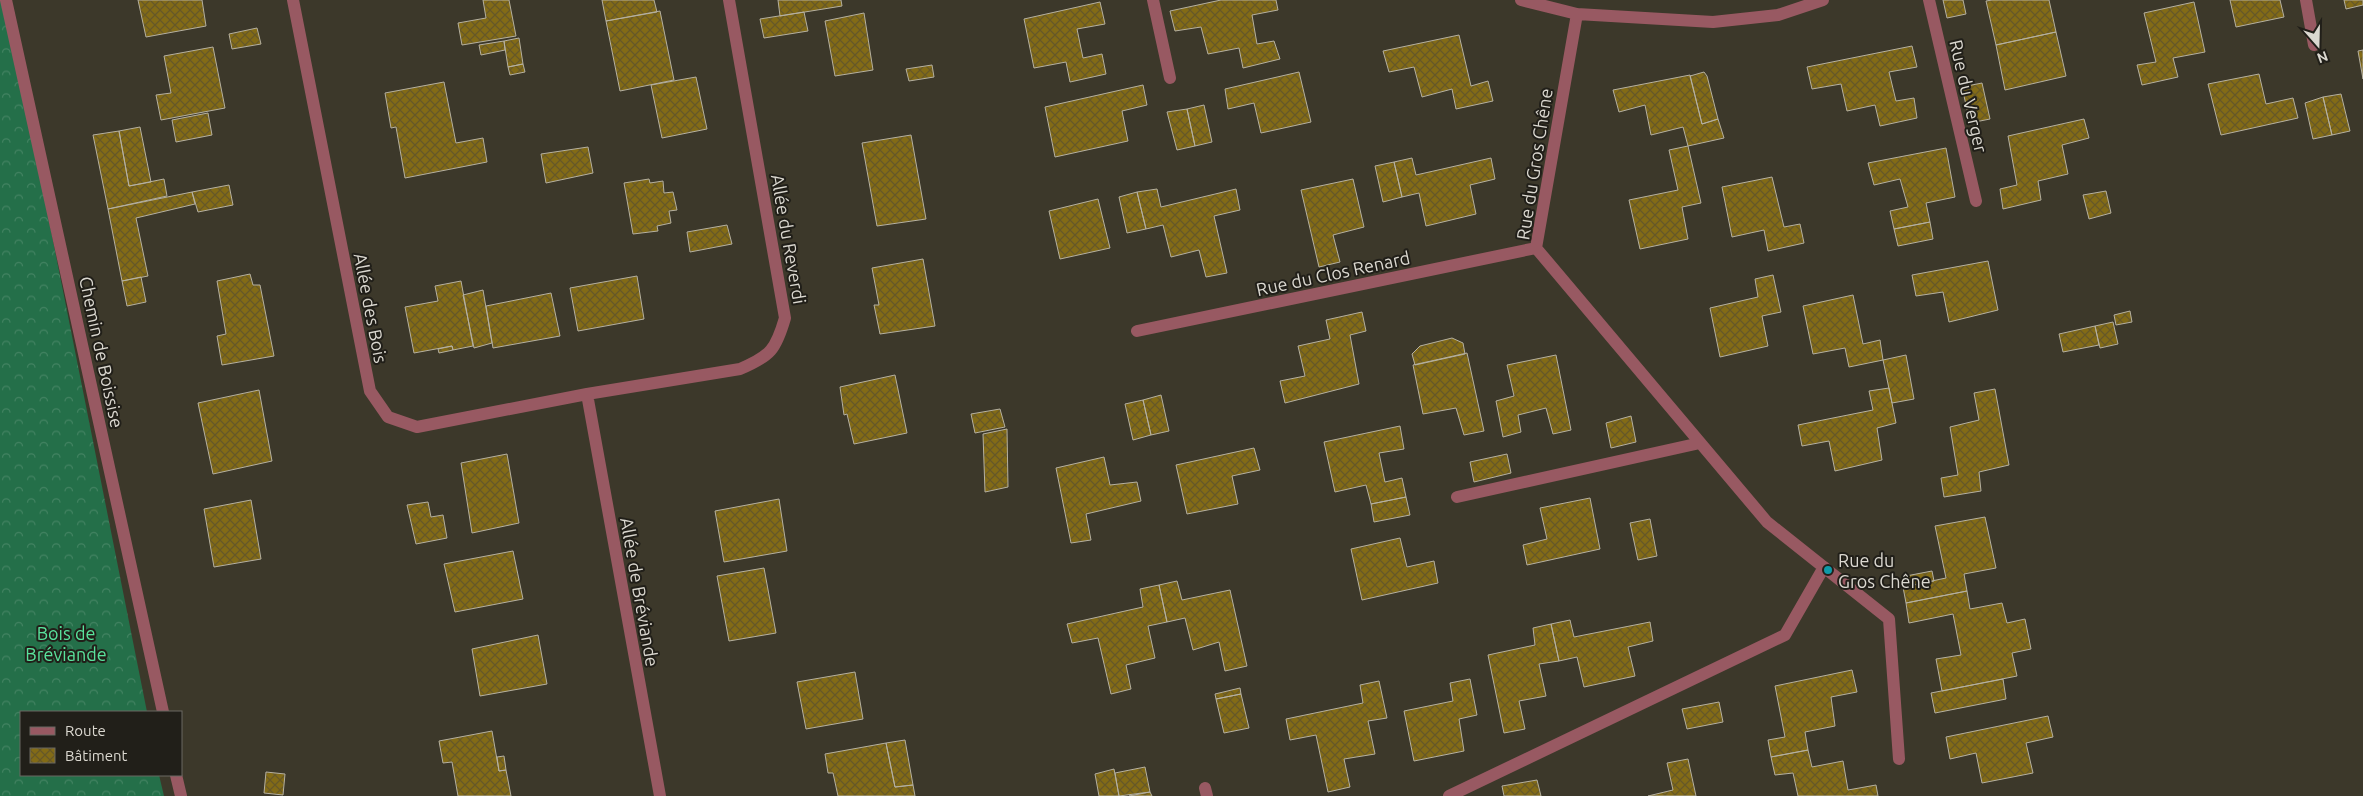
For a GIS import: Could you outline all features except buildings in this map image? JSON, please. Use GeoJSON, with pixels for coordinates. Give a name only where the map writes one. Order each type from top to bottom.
{"type":"FeatureCollection","features":[{"type":"Feature","properties":{"kind":"street","name":"Chemin de Boissise"},"geometry":{"type":"LineString","coordinates":[[6,0],[163,711]]}},
{"type":"Feature","properties":{"kind":"street","name":"Allée des Bois"},"geometry":{"type":"LineString","coordinates":[[293,0],[370,391],[388,417],[417,427],[587,394]]}},
{"type":"Feature","properties":{"kind":"street","name":"Allée du Reverdi"},"geometry":{"type":"LineString","coordinates":[[587,394],[740,369],[757,362],[778,344],[785,318],[729,0]]}},
{"type":"Feature","properties":{"kind":"street"},"geometry":{"type":"LineString","coordinates":[[1153,0],[1170,78]]}},
{"type":"Feature","properties":{"kind":"street"},"geometry":{"type":"LineString","coordinates":[[1521,0],[1577,14],[1713,22],[1778,15],[1823,0]]}},
{"type":"Feature","properties":{"kind":"street","name":"Rue du Verger"},"geometry":{"type":"LineString","coordinates":[[1929,0],[1976,200]]}},
{"type":"Feature","properties":{"kind":"street"},"geometry":{"type":"LineString","coordinates":[[2306,0],[2314,45]]}},
{"type":"Feature","properties":{"kind":"street","name":"Rue du Gros Chêne"},"geometry":{"type":"LineString","coordinates":[[1577,14],[1536,248],[1767,522],[1889,619],[1899,759]]}},
{"type":"Feature","properties":{"kind":"street","name":"Rue du Clos Renard"},"geometry":{"type":"LineString","coordinates":[[1138,331],[1536,248]]}},
{"type":"Feature","properties":{"kind":"street","name":"Allée de Bréviande"},"geometry":{"type":"LineString","coordinates":[[587,394],[660,796]]}},
{"type":"Feature","properties":{"kind":"street"},"geometry":{"type":"LineString","coordinates":[[1457,497],[1700,443]]}},
{"type":"Feature","properties":{"kind":"street"},"geometry":{"type":"LineString","coordinates":[[1449,796],[1785,635],[1824,567]]}},
{"type":"Feature","properties":{"kind":"street"},"geometry":{"type":"LineString","coordinates":[[176,776],[181,796]]}},
{"type":"Feature","properties":{"kind":"green space","name":"Bois de Bréviande"},"geometry":{"type":"Polygon","coordinates":[[[0,0],[5,0],[147,711],[20,711],[20,776],[159,776],[164,796],[0,796],[0,0]]]}},
{"type":"Feature","properties":{"kind":"place","name":"Rue du Gros Chêne"},"geometry":{"type":"Point","coordinates":[1828,570]}}]}
